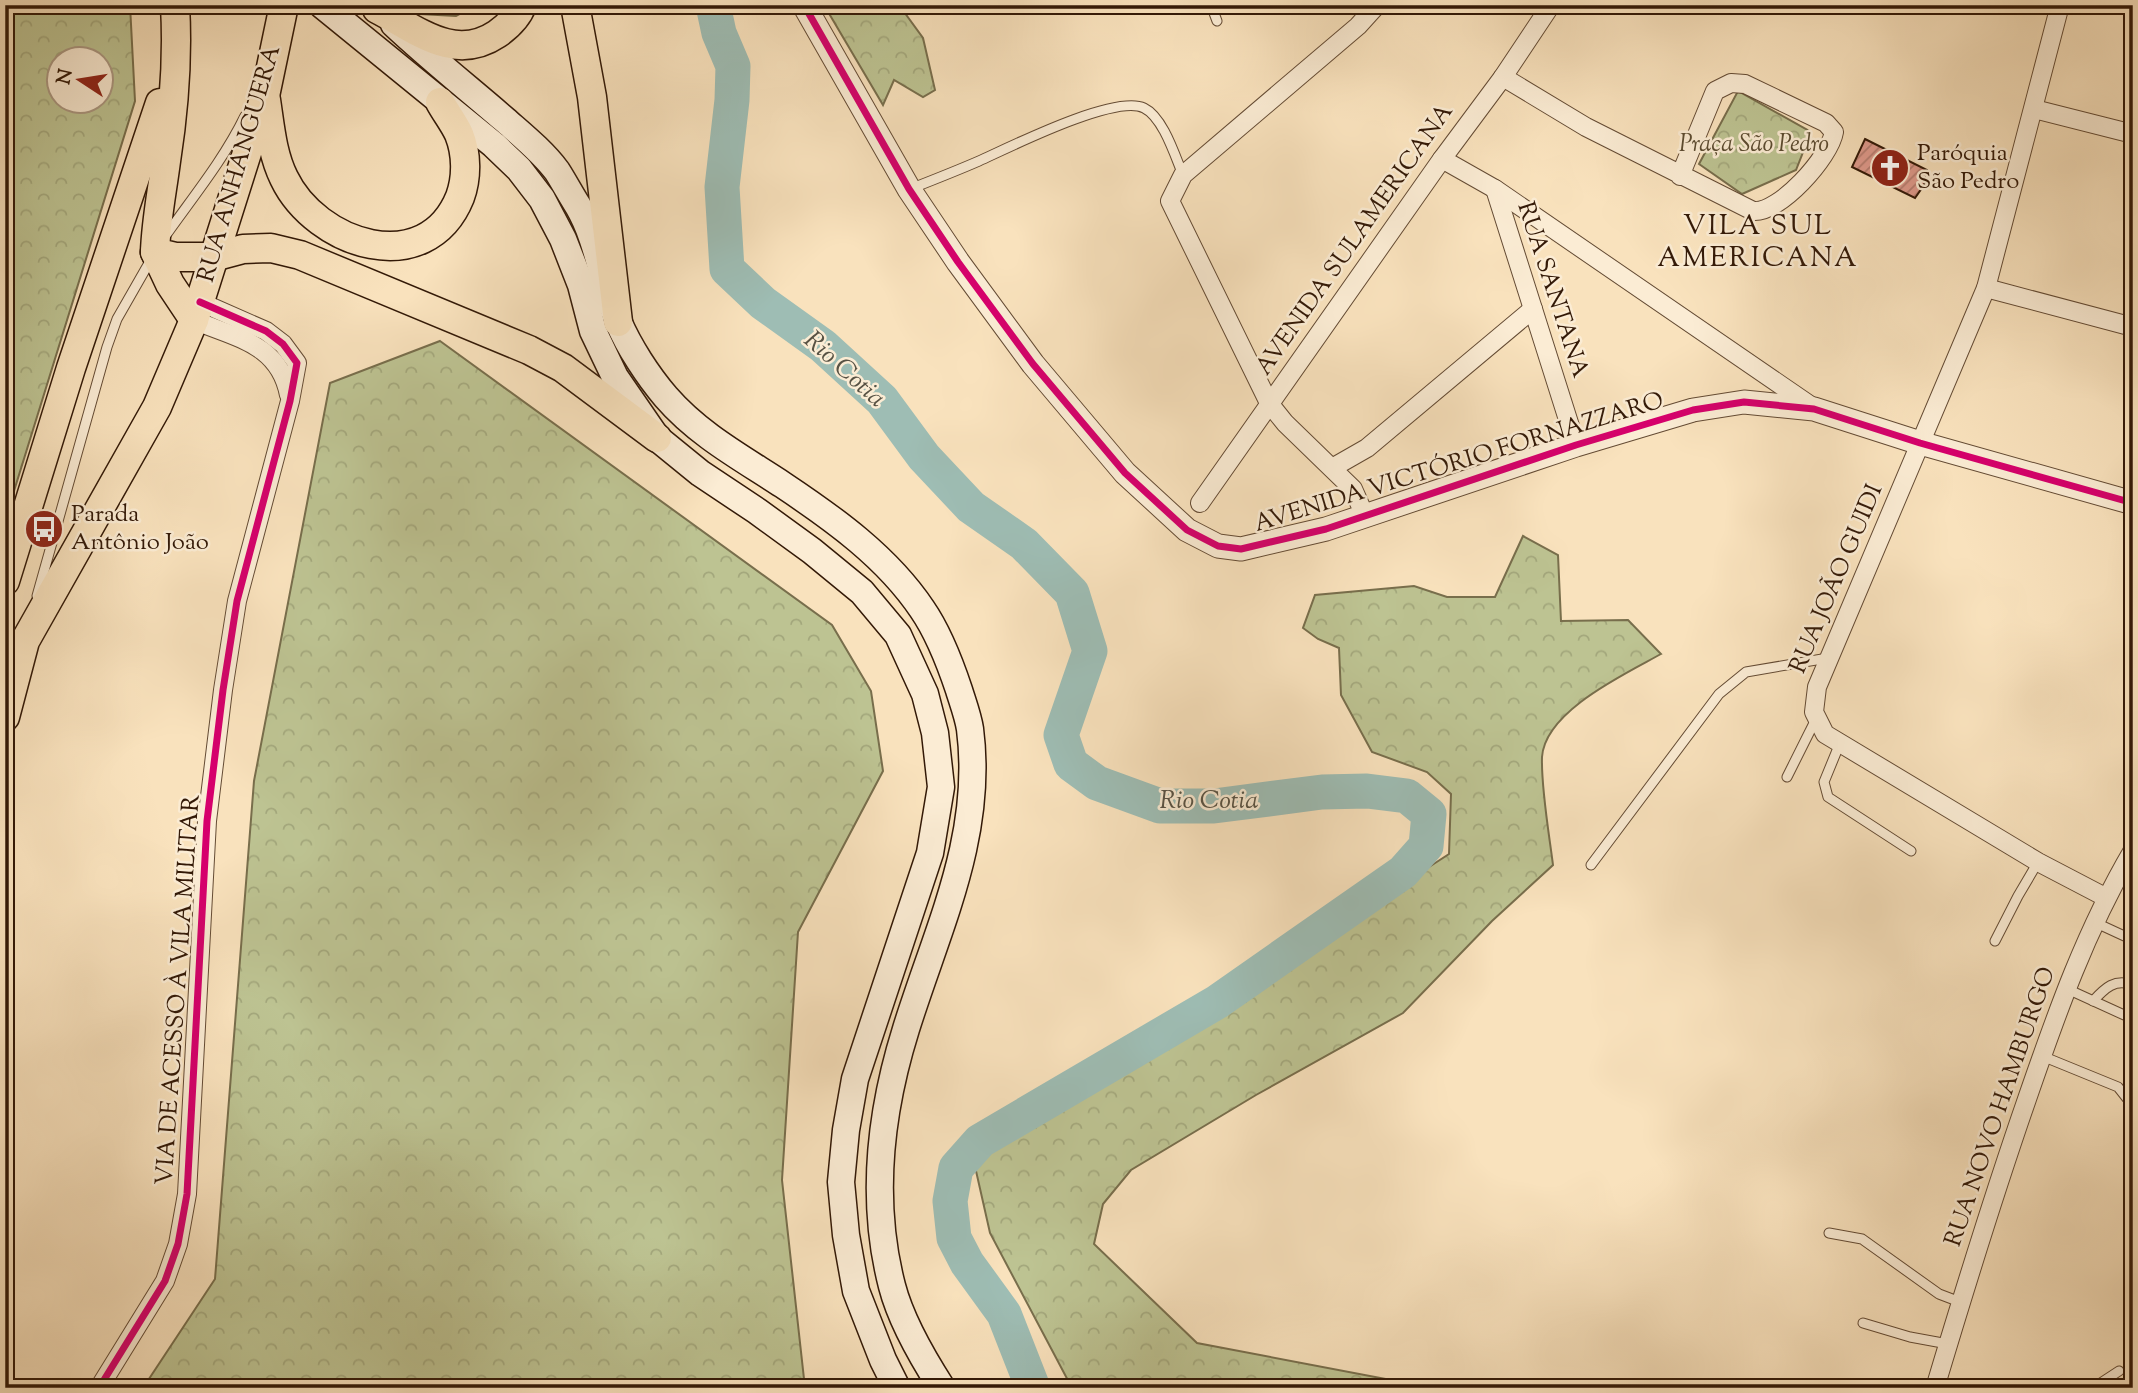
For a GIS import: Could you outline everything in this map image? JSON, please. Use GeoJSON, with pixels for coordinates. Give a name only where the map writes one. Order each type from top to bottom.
{"type":"FeatureCollection","features":[{"type":"Feature","properties":{"kind":"main road"},"geometry":{"type":"LineString","coordinates":[[175,5],[177,46],[167,159],[156,221],[155,252],[181,303],[197,311]]}},
{"type":"Feature","properties":{"kind":"main road"},"geometry":{"type":"LineString","coordinates":[[5,581],[66,381],[143,158],[177,46],[185,5]]}},
{"type":"Feature","properties":{"kind":"main road"},"geometry":{"type":"LineString","coordinates":[[322,5],[519,169],[542,199],[563,239],[581,285],[593,331],[615,377],[657,438]]}},
{"type":"Feature","properties":{"kind":"main road"},"geometry":{"type":"LineString","coordinates":[[375,7],[425,37],[447,44],[470,46],[485,42],[504,30],[522,5]]}},
{"type":"Feature","properties":{"kind":"main road"},"geometry":{"type":"LineString","coordinates":[[575,5],[592,97],[618,321]]}},
{"type":"Feature","properties":{"kind":"main road"},"geometry":{"type":"LineString","coordinates":[[375,7],[522,135],[555,168],[581,211],[598,253],[618,321],[666,397],[693,424],[722,447],[817,508],[867,547],[903,584],[925,612],[952,671],[970,725],[974,785],[965,846],[942,927],[906,1030],[887,1104],[878,1172],[881,1228],[892,1288],[914,1339],[942,1388]]}},
{"type":"Feature","properties":{"kind":"main road","name":"RUA ANHANGUERA"},"geometry":{"type":"LineString","coordinates":[[5,717],[25,641],[157,407],[197,311],[280,25]]}},
{"type":"Feature","properties":{"kind":"main road"},"geometry":{"type":"LineString","coordinates":[[257,98],[284,179],[311,214],[336,233],[361,244],[382,246],[415,242],[434,234],[453,215],[463,188],[466,160],[459,135],[440,102]]}},
{"type":"Feature","properties":{"kind":"main road"},"geometry":{"type":"LineString","coordinates":[[155,252],[176,257],[213,257],[243,249],[271,248],[300,254],[529,350],[563,368],[700,473],[812,551],[862,592],[898,635],[925,694],[932,720],[941,787],[930,853],[855,1079],[841,1182],[846,1235],[856,1291],[897,1388]]}},
{"type":"Feature","properties":{"kind":"street","name":"AVENIDA VICTÓRIO FORNAZZARO"},"geometry":{"type":"LineString","coordinates":[[804,5],[909,189],[958,262],[1033,364],[1125,473],[1187,530],[1218,546],[1241,549],[1314,533],[1576,445],[1693,410],[1744,402],[1814,409],[1920,443],[2133,503]]}},
{"type":"Feature","properties":{"kind":"street"},"geometry":{"type":"LineString","coordinates":[[1365,516],[1353,489],[1285,423],[1269,403],[1170,201],[1183,176],[1358,26],[1377,5]]}},
{"type":"Feature","properties":{"kind":"street","name":"AVENIDA SULAMERICANA"},"geometry":{"type":"LineString","coordinates":[[1200,503],[1551,5]]}},
{"type":"Feature","properties":{"kind":"street","name":"RUA JOÃO GUIDI"},"geometry":{"type":"LineString","coordinates":[[1827,732],[1817,687],[1986,288],[2060,5]]}},
{"type":"Feature","properties":{"kind":"street"},"geometry":{"type":"LineString","coordinates":[[1503,76],[1586,127],[1680,176],[1753,211],[1763,211],[1806,178],[1832,141],[1834,132],[1826,123],[1745,84],[1731,83],[1715,91],[1680,176]]}},
{"type":"Feature","properties":{"kind":"street"},"geometry":{"type":"LineString","coordinates":[[2034,109],[2133,134]]}},
{"type":"Feature","properties":{"kind":"street"},"geometry":{"type":"LineString","coordinates":[[1442,159],[1495,189],[1814,409]]}},
{"type":"Feature","properties":{"kind":"street","name":"RUA SANTANA"},"geometry":{"type":"LineString","coordinates":[[1495,189],[1576,445]]}},
{"type":"Feature","properties":{"kind":"street"},"geometry":{"type":"LineString","coordinates":[[1986,288],[2133,327]]}},
{"type":"Feature","properties":{"kind":"street"},"geometry":{"type":"LineString","coordinates":[[1332,468],[1367,448],[1532,309]]}},
{"type":"Feature","properties":{"kind":"street","name":"VIA DE ACESSO À VILA MILITAR"},"geometry":{"type":"LineString","coordinates":[[99,1388],[165,1281],[178,1244],[187,1194],[207,821],[223,691],[237,601],[290,401],[286,379],[275,360],[197,311]]}},
{"type":"Feature","properties":{"kind":"street"},"geometry":{"type":"LineString","coordinates":[[1827,732],[2038,862],[2105,897]]}},
{"type":"Feature","properties":{"kind":"street","name":"RUA NOVO HAMBURGO"},"geometry":{"type":"LineString","coordinates":[[1935,1388],[1960,1302],[2066,988],[2105,897],[2133,850]]}},
{"type":"Feature","properties":{"kind":"lane"},"geometry":{"type":"LineString","coordinates":[[1211,5],[1217,21]]}},
{"type":"Feature","properties":{"kind":"lane"},"geometry":{"type":"LineString","coordinates":[[25,641],[107,346],[117,319],[155,252],[226,153],[257,98]]}},
{"type":"Feature","properties":{"kind":"lane"},"geometry":{"type":"LineString","coordinates":[[909,189],[1061,124],[1123,106],[1142,106],[1155,115],[1183,176]]}},
{"type":"Feature","properties":{"kind":"lane"},"geometry":{"type":"LineString","coordinates":[[1591,865],[1719,694],[1746,672],[1828,658]]}},
{"type":"Feature","properties":{"kind":"lane"},"geometry":{"type":"LineString","coordinates":[[1787,777],[1827,732]]}},
{"type":"Feature","properties":{"kind":"lane"},"geometry":{"type":"LineString","coordinates":[[1827,732],[1824,782],[1828,797],[1911,851]]}},
{"type":"Feature","properties":{"kind":"lane"},"geometry":{"type":"LineString","coordinates":[[1994,941],[2038,862]]}},
{"type":"Feature","properties":{"kind":"lane"},"geometry":{"type":"LineString","coordinates":[[2094,922],[2133,940]]}},
{"type":"Feature","properties":{"kind":"lane"},"geometry":{"type":"LineString","coordinates":[[2093,1001],[2116,982],[2133,985]]}},
{"type":"Feature","properties":{"kind":"lane"},"geometry":{"type":"LineString","coordinates":[[2066,988],[2133,1019]]}},
{"type":"Feature","properties":{"kind":"lane"},"geometry":{"type":"LineString","coordinates":[[2042,1056],[2118,1087],[2133,1106]]}},
{"type":"Feature","properties":{"kind":"lane"},"geometry":{"type":"LineString","coordinates":[[1829,1233],[1862,1239],[1939,1294],[1960,1302]]}},
{"type":"Feature","properties":{"kind":"lane"},"geometry":{"type":"LineString","coordinates":[[1863,1323],[1910,1337],[1948,1344]]}},
{"type":"Feature","properties":{"kind":"lane"},"geometry":{"type":"LineString","coordinates":[[2093,1388],[2119,1371]]}},
{"type":"Feature","properties":{"kind":"green space"},"geometry":{"type":"Polygon","coordinates":[[[5,5],[130,5],[135,101],[5,520],[5,5]]]}},
{"type":"Feature","properties":{"kind":"green space"},"geometry":{"type":"Polygon","coordinates":[[[410,5],[476,5],[456,16],[420,14],[410,5]]]}},
{"type":"Feature","properties":{"kind":"green space"},"geometry":{"type":"Polygon","coordinates":[[[824,5],[899,5],[923,38],[935,90],[923,97],[894,80],[883,105],[824,5]]]}},
{"type":"Feature","properties":{"kind":"green space","name":"Praça São Pedro"},"geometry":{"type":"Polygon","coordinates":[[[1738,91],[1811,132],[1796,170],[1742,194],[1699,164],[1738,91]]]}},
{"type":"Feature","properties":{"kind":"green space"},"geometry":{"type":"Polygon","coordinates":[[[440,341],[832,625],[871,691],[883,771],[798,932],[782,1180],[805,1388],[143,1388],[215,1279],[254,781],[330,383],[440,341]]]}},
{"type":"Feature","properties":{"kind":"green space"},"geometry":{"type":"Polygon","coordinates":[[[1523,536],[1558,555],[1561,621],[1628,620],[1661,654],[1608,683],[1571,709],[1546,740],[1542,769],[1553,865],[1492,921],[1403,1013],[1256,1095],[1131,1170],[1103,1204],[1094,1244],[1197,1343],[1433,1388],[1072,1388],[990,1233],[974,1162],[1449,854],[1451,794],[1427,772],[1372,752],[1341,695],[1339,648],[1318,639],[1303,628],[1315,595],[1414,586],[1447,597],[1495,597],[1523,536]]]}},
{"type":"Feature","properties":{"kind":"building","name":"Paróquia São Pedro"},"geometry":{"type":"Polygon","coordinates":[[[1865,139],[1927,170],[1924,185],[1915,198],[1852,167],[1865,139]]]}},
{"type":"Feature","properties":{"kind":"waterway","name":"Rio Cotia"},"geometry":{"type":"LineString","coordinates":[[713,5],[719,33],[733,66],[722,187],[727,269],[763,303],[823,346],[882,400],[924,457],[971,507],[1024,544],[1072,593],[1090,651],[1061,735],[1071,764],[1097,783],[1160,806],[1214,806],[1322,792],[1367,791],[1407,796],[1429,814],[1426,846],[1403,872],[1217,1002],[980,1141],[956,1168],[950,1201],[954,1238],[967,1263],[1004,1314],[1033,1388]]}},
{"type":"Feature","properties":{"kind":"cycle path"},"geometry":{"type":"LineString","coordinates":[[804,5],[909,189],[958,262],[1033,364],[1125,473],[1187,530],[1218,546],[1241,549],[1326,529],[1576,445],[1693,410],[1744,402],[1814,409],[1920,443],[2133,503]]}},
{"type":"Feature","properties":{"kind":"cycle path"},"geometry":{"type":"LineString","coordinates":[[99,1388],[165,1281],[178,1244],[187,1194],[207,821],[223,690],[237,601],[290,401],[297,363],[283,344],[266,331],[200,302]]}},
{"type":"Feature","properties":{"kind":"place","name":"Paróquia São Pedro"},"geometry":{"type":"Point","coordinates":[1890,168]}},
{"type":"Feature","properties":{"kind":"place","name":"Parada Antônio João"},"geometry":{"type":"Point","coordinates":[44,529]}},
{"type":"Feature","properties":{"kind":"district","name":"VILA SUL AMERICANA"},"geometry":{"type":"Point","coordinates":[1758,243]}}]}
